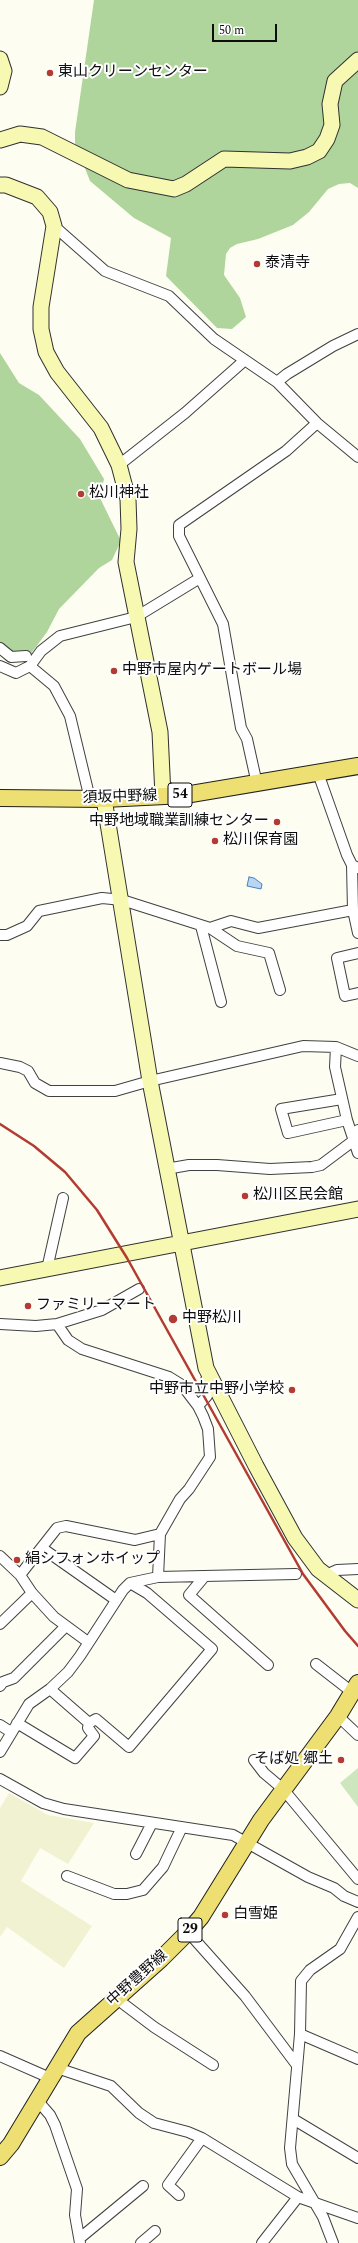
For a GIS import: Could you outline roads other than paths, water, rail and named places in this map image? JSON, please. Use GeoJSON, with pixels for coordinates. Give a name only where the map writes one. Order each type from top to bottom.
{"type":"FeatureCollection","features":[{"type":"Feature","properties":{"kind":"main road","name":"須坂中野線"},"geometry":{"type":"LineString","coordinates":[[0,798],[97,799],[163,796],[257,784],[358,766]]}},
{"type":"Feature","properties":{"kind":"main road","name":"中野豊野線"},"geometry":{"type":"LineString","coordinates":[[0,2157],[11,2144],[78,2033],[117,1999],[188,1932],[201,1917],[247,1842],[283,1789],[355,1693]]}},
{"type":"Feature","properties":{"kind":"street"},"geometry":{"type":"LineString","coordinates":[[0,59],[4,71],[0,87]]}},
{"type":"Feature","properties":{"kind":"street"},"geometry":{"type":"LineString","coordinates":[[0,140],[20,134],[42,137],[128,180],[174,189],[186,184],[224,159],[290,161],[307,157],[318,150],[327,139],[332,125],[330,104],[335,81],[358,60]]}},
{"type":"Feature","properties":{"kind":"street"},"geometry":{"type":"LineString","coordinates":[[0,185],[6,185],[37,197],[50,212],[54,226],[42,307],[42,329],[46,352],[57,372],[101,428],[119,465],[128,499],[129,529],[126,562],[160,732],[163,796]]}},
{"type":"Feature","properties":{"kind":"street"},"geometry":{"type":"LineString","coordinates":[[54,226],[105,272],[169,296],[214,339],[277,382],[317,423],[358,457]]}},
{"type":"Feature","properties":{"kind":"street"},"geometry":{"type":"LineString","coordinates":[[277,382],[287,374],[333,346],[358,334]]}},
{"type":"Feature","properties":{"kind":"street"},"geometry":{"type":"LineString","coordinates":[[119,465],[185,413],[245,360]]}},
{"type":"Feature","properties":{"kind":"street"},"geometry":{"type":"LineString","coordinates":[[257,784],[247,739],[241,728],[223,624],[179,536],[179,526],[286,451],[317,423]]}},
{"type":"Feature","properties":{"kind":"street"},"geometry":{"type":"LineString","coordinates":[[0,666],[16,673],[30,666],[41,651],[60,636],[136,617],[200,578]]}},
{"type":"Feature","properties":{"kind":"street"},"geometry":{"type":"LineString","coordinates":[[0,648],[11,657],[26,656]]}},
{"type":"Feature","properties":{"kind":"street"},"geometry":{"type":"LineString","coordinates":[[30,666],[54,686],[70,716],[97,799],[122,900],[150,1081],[196,1323],[208,1375],[295,1538],[318,1569],[358,1600]]}},
{"type":"Feature","properties":{"kind":"street"},"geometry":{"type":"LineString","coordinates":[[318,773],[347,855],[355,867],[353,910],[358,933]]}},
{"type":"Feature","properties":{"kind":"street"},"geometry":{"type":"LineString","coordinates":[[0,935],[7,935],[28,926],[39,911],[102,898],[122,900],[206,927],[237,946],[269,953],[280,990]]}},
{"type":"Feature","properties":{"kind":"street"},"geometry":{"type":"LineString","coordinates":[[206,927],[231,921],[258,928],[353,910]]}},
{"type":"Feature","properties":{"kind":"street"},"geometry":{"type":"LineString","coordinates":[[206,927],[221,1002]]}},
{"type":"Feature","properties":{"kind":"street"},"geometry":{"type":"LineString","coordinates":[[358,953],[337,958],[345,996],[358,993]]}},
{"type":"Feature","properties":{"kind":"street"},"geometry":{"type":"LineString","coordinates":[[0,1063],[28,1071],[35,1083],[49,1091],[115,1091],[150,1081],[303,1046],[336,1047],[358,1056]]}},
{"type":"Feature","properties":{"kind":"street"},"geometry":{"type":"LineString","coordinates":[[336,1047],[335,1067],[347,1120],[358,1153]]}},
{"type":"Feature","properties":{"kind":"street"},"geometry":{"type":"LineString","coordinates":[[342,1099],[281,1109],[288,1133],[347,1120]]}},
{"type":"Feature","properties":{"kind":"street"},"geometry":{"type":"LineString","coordinates":[[166,1169],[189,1165],[217,1165],[270,1169],[312,1168],[321,1165],[353,1141],[358,1130]]}},
{"type":"Feature","properties":{"kind":"street"},"geometry":{"type":"LineString","coordinates":[[47,1268],[63,1198]]}},
{"type":"Feature","properties":{"kind":"street"},"geometry":{"type":"LineString","coordinates":[[0,1278],[358,1209]]}},
{"type":"Feature","properties":{"kind":"street"},"geometry":{"type":"LineString","coordinates":[[0,1324],[36,1326],[57,1324],[102,1310],[138,1289]]}},
{"type":"Feature","properties":{"kind":"street"},"geometry":{"type":"LineString","coordinates":[[57,1324],[68,1340],[82,1349],[169,1377],[182,1385],[198,1406],[208,1429],[210,1457],[189,1489],[180,1499],[160,1534],[158,1577]]}},
{"type":"Feature","properties":{"kind":"street"},"geometry":{"type":"LineString","coordinates":[[198,1406],[207,1396],[206,1380],[208,1375]]}},
{"type":"Feature","properties":{"kind":"street"},"geometry":{"type":"LineString","coordinates":[[20,1575],[57,1528],[66,1526],[135,1540],[160,1534]]}},
{"type":"Feature","properties":{"kind":"street"},"geometry":{"type":"LineString","coordinates":[[42,1548],[116,1600]]}},
{"type":"Feature","properties":{"kind":"street"},"geometry":{"type":"LineString","coordinates":[[0,1556],[20,1575],[32,1593],[54,1617],[88,1642]]}},
{"type":"Feature","properties":{"kind":"street"},"geometry":{"type":"LineString","coordinates":[[326,1575],[337,1570],[358,1570]]}},
{"type":"Feature","properties":{"kind":"street"},"geometry":{"type":"LineString","coordinates":[[0,1752],[29,1704],[68,1672],[116,1600],[130,1582],[158,1577],[296,1574]]}},
{"type":"Feature","properties":{"kind":"street"},"geometry":{"type":"LineString","coordinates":[[204,1577],[189,1595],[268,1665]]}},
{"type":"Feature","properties":{"kind":"street"},"geometry":{"type":"LineString","coordinates":[[88,1723],[96,1719],[129,1747],[212,1649],[146,1593],[130,1582]]}},
{"type":"Feature","properties":{"kind":"street"},"geometry":{"type":"LineString","coordinates":[[0,1624],[32,1593]]}},
{"type":"Feature","properties":{"kind":"street"},"geometry":{"type":"LineString","coordinates":[[0,1686],[2,1682],[14,1678],[66,1626]]}},
{"type":"Feature","properties":{"kind":"street"},"geometry":{"type":"LineString","coordinates":[[316,1664],[355,1693]]}},
{"type":"Feature","properties":{"kind":"street"},"geometry":{"type":"LineString","coordinates":[[17,1723],[74,1758],[94,1736],[88,1728],[88,1723],[50,1688]]}},
{"type":"Feature","properties":{"kind":"street"},"geometry":{"type":"LineString","coordinates":[[338,1716],[358,1735]]}},
{"type":"Feature","properties":{"kind":"street"},"geometry":{"type":"LineString","coordinates":[[0,1725],[11,1732]]}},
{"type":"Feature","properties":{"kind":"street"},"geometry":{"type":"LineString","coordinates":[[254,1760],[264,1773],[283,1789],[358,1879]]}},
{"type":"Feature","properties":{"kind":"street"},"geometry":{"type":"LineString","coordinates":[[0,1780],[43,1803],[64,1809],[233,1835],[308,1877],[334,1888],[344,1896],[358,1902]]}},
{"type":"Feature","properties":{"kind":"street"},"geometry":{"type":"LineString","coordinates":[[136,1854],[152,1823]]}},
{"type":"Feature","properties":{"kind":"street"},"geometry":{"type":"LineString","coordinates":[[67,1876],[114,1894],[127,1894],[143,1890],[163,1867],[182,1827]]}},
{"type":"Feature","properties":{"kind":"street"},"geometry":{"type":"LineString","coordinates":[[333,2243],[323,2217],[292,2164],[290,2148],[296,2064],[300,2034],[300,1981],[310,1970],[340,1949],[357,1923]]}},
{"type":"Feature","properties":{"kind":"street"},"geometry":{"type":"LineString","coordinates":[[188,1932],[245,1996],[296,2064]]}},
{"type":"Feature","properties":{"kind":"street"},"geometry":{"type":"LineString","coordinates":[[117,1999],[154,2027],[213,2065]]}},
{"type":"Feature","properties":{"kind":"street"},"geometry":{"type":"LineString","coordinates":[[300,2034],[358,2059]]}},
{"type":"Feature","properties":{"kind":"street"},"geometry":{"type":"LineString","coordinates":[[0,2056],[53,2073],[111,2086],[139,2113],[154,2123],[188,2132],[202,2138],[298,2197],[358,2218]]}},
{"type":"Feature","properties":{"kind":"street"},"geometry":{"type":"LineString","coordinates":[[37,2100],[50,2115],[55,2125],[78,2189],[75,2215],[80,2241]]}},
{"type":"Feature","properties":{"kind":"street"},"geometry":{"type":"LineString","coordinates":[[293,2119],[358,2158]]}},
{"type":"Feature","properties":{"kind":"street"},"geometry":{"type":"LineString","coordinates":[[180,2195],[168,2186],[202,2138]]}},
{"type":"Feature","properties":{"kind":"street"},"geometry":{"type":"LineString","coordinates":[[80,2241],[143,2186]]}},
{"type":"Feature","properties":{"kind":"street"},"geometry":{"type":"LineString","coordinates":[[262,2243],[298,2197]]}},
{"type":"Feature","properties":{"kind":"street"},"geometry":{"type":"LineString","coordinates":[[141,2243],[155,2231]]}},
{"type":"Feature","properties":{"kind":"water"},"geometry":{"type":"Polygon","coordinates":[[[249,877],[254,878],[262,884],[261,889],[247,886],[249,877]]]}},
{"type":"Feature","properties":{"kind":"railway"},"geometry":{"type":"LineString","coordinates":[[0,1124],[34,1146],[65,1172],[97,1210],[127,1258],[303,1574],[345,1631],[358,1646]]}},
{"type":"Feature","properties":{"kind":"place","name":"東山クリーンセンター"},"geometry":{"type":"Point","coordinates":[50,73]}},
{"type":"Feature","properties":{"kind":"place","name":"泰清寺"},"geometry":{"type":"Point","coordinates":[257,264]}},
{"type":"Feature","properties":{"kind":"place","name":"松川神社"},"geometry":{"type":"Point","coordinates":[81,494]}},
{"type":"Feature","properties":{"kind":"place","name":"中野市屋内ゲートボール場"},"geometry":{"type":"Point","coordinates":[114,671]}},
{"type":"Feature","properties":{"kind":"place","name":"中野地域職業訓練センター"},"geometry":{"type":"Point","coordinates":[277,822]}},
{"type":"Feature","properties":{"kind":"place","name":"松川保育園"},"geometry":{"type":"Point","coordinates":[215,841]}},
{"type":"Feature","properties":{"kind":"place","name":"松川区民会館"},"geometry":{"type":"Point","coordinates":[245,1196]}},
{"type":"Feature","properties":{"kind":"place","name":"ファミリーマート"},"geometry":{"type":"Point","coordinates":[28,1306]}},
{"type":"Feature","properties":{"kind":"place","name":"中野松川"},"geometry":{"type":"Point","coordinates":[173,1319]}},
{"type":"Feature","properties":{"kind":"place","name":"中野市立中野小学校"},"geometry":{"type":"Point","coordinates":[292,1390]}},
{"type":"Feature","properties":{"kind":"place","name":"絹シフォンホイップ"},"geometry":{"type":"Point","coordinates":[17,1560]}},
{"type":"Feature","properties":{"kind":"place","name":"そば処 郷土"},"geometry":{"type":"Point","coordinates":[341,1760]}},
{"type":"Feature","properties":{"kind":"place","name":"白雪姫"},"geometry":{"type":"Point","coordinates":[225,1915]}}]}
